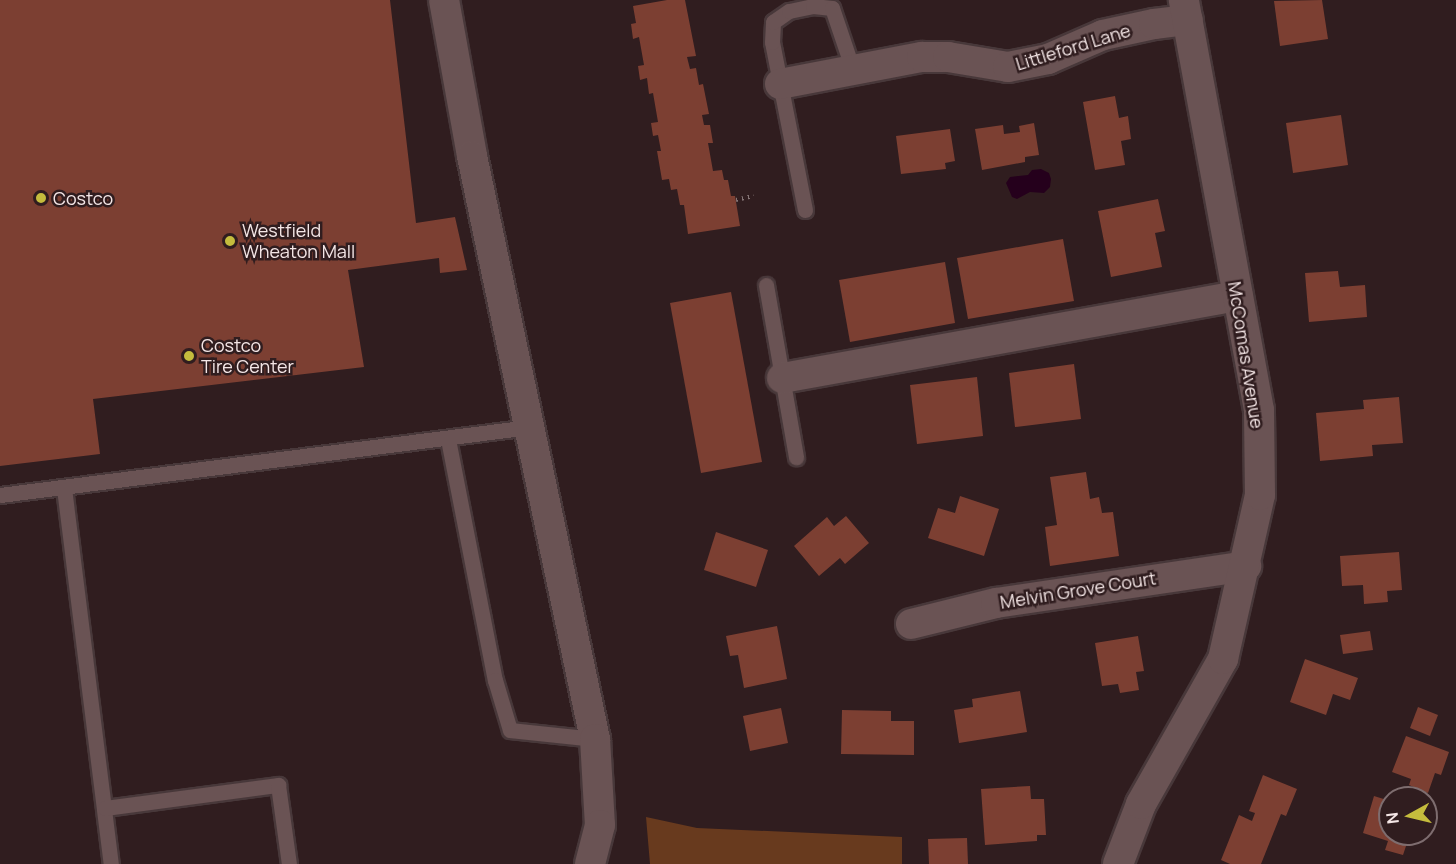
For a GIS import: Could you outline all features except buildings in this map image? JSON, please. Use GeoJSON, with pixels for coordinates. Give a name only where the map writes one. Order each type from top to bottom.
{"type":"FeatureCollection","features":[{"type":"Feature","properties":{"kind":"street"},"geometry":{"type":"LineString","coordinates":[[444,0],[472,156],[595,739],[600,825],[590,864]]}},
{"type":"Feature","properties":{"kind":"street","name":"Littleford Lane"},"geometry":{"type":"LineString","coordinates":[[780,84],[922,57],[948,57],[1008,67],[1048,59],[1103,35],[1186,10]]}},
{"type":"Feature","properties":{"kind":"street","name":"McComas Avenue"},"geometry":{"type":"LineString","coordinates":[[1118,864],[1141,804],[1223,659],[1246,566],[1260,495],[1259,410],[1186,10]]}},
{"type":"Feature","properties":{"kind":"street"},"geometry":{"type":"LineString","coordinates":[[782,378],[1238,296]]}},
{"type":"Feature","properties":{"kind":"street","name":"Melvin Grove Court"},"geometry":{"type":"LineString","coordinates":[[911,624],[996,603],[1246,566]]}},
{"type":"Feature","properties":{"kind":"lane"},"geometry":{"type":"LineString","coordinates":[[805,210],[772,42],[773,22],[789,11],[813,6],[832,8],[853,70]]}},
{"type":"Feature","properties":{"kind":"lane"},"geometry":{"type":"LineString","coordinates":[[766,285],[796,458]]}},
{"type":"Feature","properties":{"kind":"lane"},"geometry":{"type":"LineString","coordinates":[[0,495],[530,427]]}},
{"type":"Feature","properties":{"kind":"lane"},"geometry":{"type":"LineString","coordinates":[[448,439],[495,680],[510,730],[595,739]]}},
{"type":"Feature","properties":{"kind":"lane"},"geometry":{"type":"LineString","coordinates":[[64,488],[111,864]]}},
{"type":"Feature","properties":{"kind":"lane"},"geometry":{"type":"LineString","coordinates":[[105,808],[278,785],[289,864]]}},
{"type":"Feature","properties":{"kind":"path"},"geometry":{"type":"LineString","coordinates":[[736,200],[754,196]]}},
{"type":"Feature","properties":{"kind":"shaded area"},"geometry":{"type":"Polygon","coordinates":[[[1041,169],[1049,173],[1051,179],[1050,187],[1044,193],[1030,192],[1017,199],[1012,197],[1006,183],[1010,177],[1028,175],[1032,170],[1041,169]]]}},
{"type":"Feature","properties":{"kind":"shaded area"},"geometry":{"type":"Polygon","coordinates":[[[646,817],[697,828],[902,837],[902,864],[650,864],[646,817]]]}},
{"type":"Feature","properties":{"kind":"place","name":"Costco"},"geometry":{"type":"Point","coordinates":[41,198]}},
{"type":"Feature","properties":{"kind":"place","name":"Westfield Wheaton Mall"},"geometry":{"type":"Point","coordinates":[230,241]}},
{"type":"Feature","properties":{"kind":"place","name":"Costco Tire Center"},"geometry":{"type":"Point","coordinates":[189,356]}}]}
